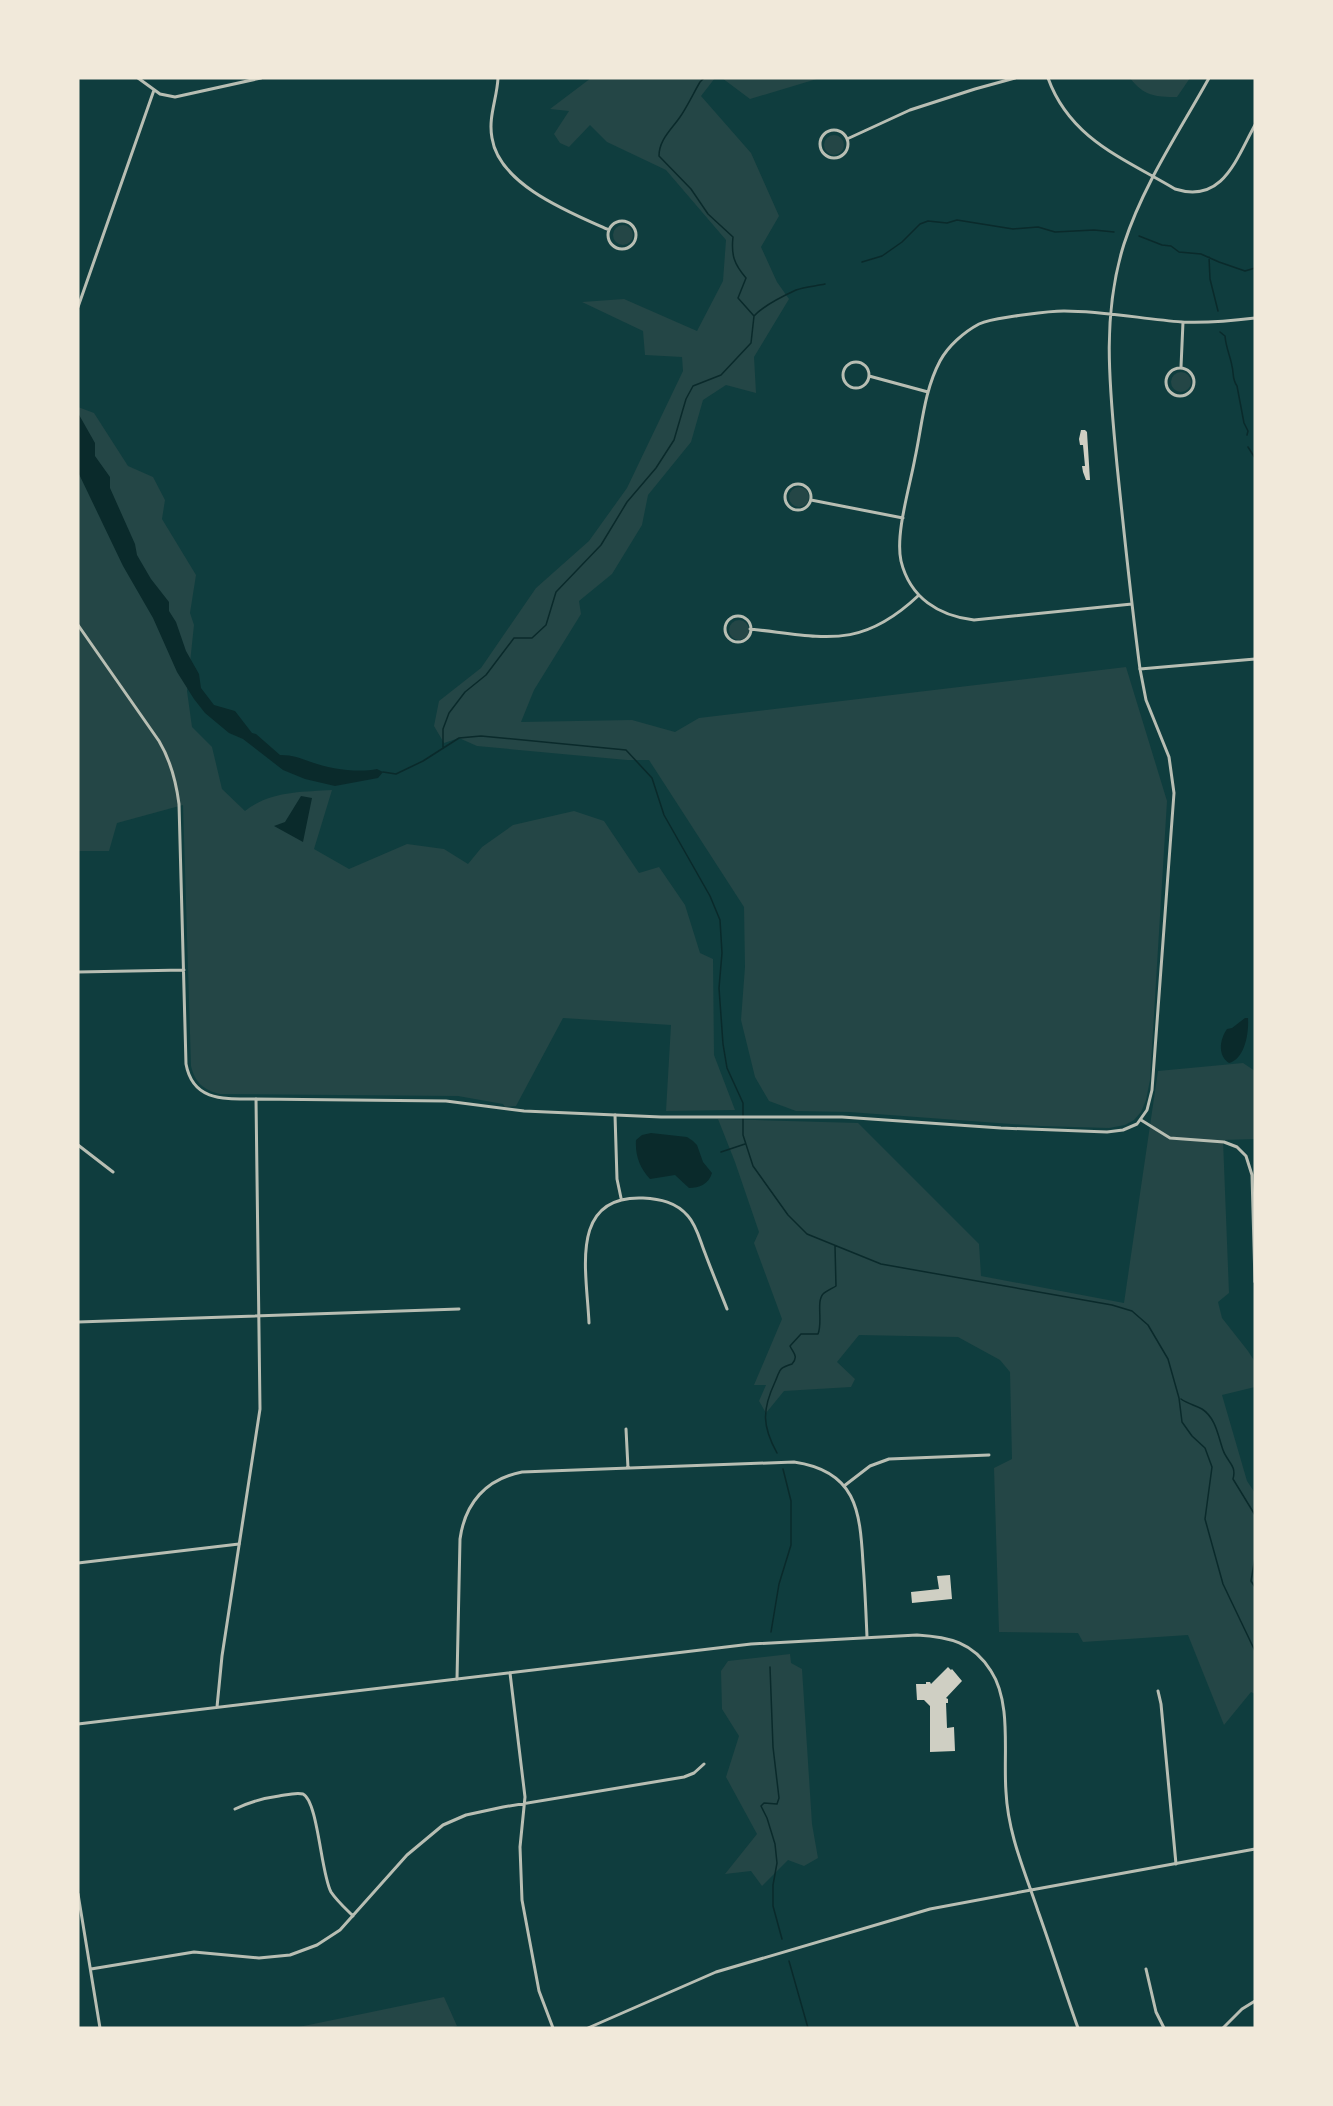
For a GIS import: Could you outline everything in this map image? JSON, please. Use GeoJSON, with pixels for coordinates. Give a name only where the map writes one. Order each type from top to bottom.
{"type":"FeatureCollection","features":[{"type":"Feature","properties":{"kind":"street"},"geometry":{"type":"LineString","coordinates":[[138,78],[165,96],[175,98],[261,78]]}},
{"type":"Feature","properties":{"kind":"street"},"geometry":{"type":"LineString","coordinates":[[498,78],[490,126],[492,140],[501,160],[510,171],[550,203],[609,230]]}},
{"type":"Feature","properties":{"kind":"street"},"geometry":{"type":"LineString","coordinates":[[847,140],[910,110],[1016,78]]}},
{"type":"Feature","properties":{"kind":"street"},"geometry":{"type":"LineString","coordinates":[[1048,78],[1058,100],[1077,127],[1096,143],[1175,189],[1186,192],[1208,190],[1224,178],[1255,125]]}},
{"type":"Feature","properties":{"kind":"street"},"geometry":{"type":"LineString","coordinates":[[78,625],[159,741],[174,774],[178,804],[186,1064],[191,1079],[201,1091],[210,1096],[256,1100],[446,1101],[524,1111],[615,1115],[892,1119],[1000,1128],[1088,1132],[1123,1130],[1133,1126],[1141,1120],[1150,1101],[1153,1080],[1174,793],[1169,757],[1146,700],[1140,669],[1109,366],[1110,315],[1116,274],[1139,206],[1209,78]]}},
{"type":"Feature","properties":{"kind":"street"},"geometry":{"type":"LineString","coordinates":[[78,307],[154,90]]}},
{"type":"Feature","properties":{"kind":"street"},"geometry":{"type":"LineString","coordinates":[[837,130],[845,135],[847,140],[847,149],[841,156],[832,158],[820,150],[821,137],[828,131],[837,130]]}},
{"type":"Feature","properties":{"kind":"street"},"geometry":{"type":"LineString","coordinates":[[620,221],[629,222],[635,229],[636,238],[631,246],[618,249],[608,239],[609,230],[620,221]]}},
{"type":"Feature","properties":{"kind":"street"},"geometry":{"type":"LineString","coordinates":[[1132,604],[974,620],[942,613],[919,595],[909,581],[902,562],[900,546],[903,518],[928,392],[940,361],[949,348],[965,333],[981,323],[996,319],[1055,311],[1184,322],[1223,322],[1255,318]]}},
{"type":"Feature","properties":{"kind":"street"},"geometry":{"type":"LineString","coordinates":[[1181,368],[1184,322]]}},
{"type":"Feature","properties":{"kind":"street"},"geometry":{"type":"LineString","coordinates":[[855,362],[866,367],[869,376],[862,387],[854,388],[844,382],[843,373],[847,366],[855,362]]}},
{"type":"Feature","properties":{"kind":"street"},"geometry":{"type":"LineString","coordinates":[[1181,368],[1191,374],[1194,382],[1188,393],[1179,395],[1174,394],[1168,388],[1166,379],[1171,371],[1181,368]]}},
{"type":"Feature","properties":{"kind":"street"},"geometry":{"type":"LineString","coordinates":[[869,376],[928,392]]}},
{"type":"Feature","properties":{"kind":"street"},"geometry":{"type":"LineString","coordinates":[[795,484],[804,485],[810,491],[811,500],[807,507],[795,510],[786,502],[785,493],[795,484]]}},
{"type":"Feature","properties":{"kind":"street"},"geometry":{"type":"LineString","coordinates":[[811,500],[903,518]]}},
{"type":"Feature","properties":{"kind":"street"},"geometry":{"type":"LineString","coordinates":[[750,629],[825,637],[844,636],[871,629],[895,616],[919,595]]}},
{"type":"Feature","properties":{"kind":"street"},"geometry":{"type":"LineString","coordinates":[[735,617],[747,621],[750,629],[746,639],[738,642],[730,640],[725,630],[728,622],[735,617]]}},
{"type":"Feature","properties":{"kind":"street"},"geometry":{"type":"LineString","coordinates":[[1140,669],[1255,659]]}},
{"type":"Feature","properties":{"kind":"street"},"geometry":{"type":"LineString","coordinates":[[78,972],[184,970]]}},
{"type":"Feature","properties":{"kind":"street"},"geometry":{"type":"LineString","coordinates":[[217,1707],[222,1656],[260,1423],[256,1100]]}},
{"type":"Feature","properties":{"kind":"street"},"geometry":{"type":"LineString","coordinates":[[615,1115],[617,1179],[621,1198]]}},
{"type":"Feature","properties":{"kind":"street"},"geometry":{"type":"LineString","coordinates":[[1141,1120],[1170,1138],[1224,1142],[1237,1147],[1246,1156],[1251,1175],[1255,1282]]}},
{"type":"Feature","properties":{"kind":"street"},"geometry":{"type":"LineString","coordinates":[[78,1145],[113,1172]]}},
{"type":"Feature","properties":{"kind":"street"},"geometry":{"type":"LineString","coordinates":[[589,1323],[586,1245],[588,1231],[594,1219],[604,1209],[621,1198],[665,1200],[686,1213],[696,1229],[727,1309]]}},
{"type":"Feature","properties":{"kind":"street"},"geometry":{"type":"LineString","coordinates":[[78,1322],[459,1309]]}},
{"type":"Feature","properties":{"kind":"street"},"geometry":{"type":"LineString","coordinates":[[626,1429],[628,1468]]}},
{"type":"Feature","properties":{"kind":"street"},"geometry":{"type":"LineString","coordinates":[[844,1486],[870,1466],[889,1459],[989,1455]]}},
{"type":"Feature","properties":{"kind":"street"},"geometry":{"type":"LineString","coordinates":[[457,1679],[460,1539],[464,1520],[473,1501],[494,1482],[512,1474],[794,1462],[820,1469],[844,1486],[855,1503],[860,1522],[867,1637]]}},
{"type":"Feature","properties":{"kind":"street"},"geometry":{"type":"LineString","coordinates":[[78,1563],[239,1545]]}},
{"type":"Feature","properties":{"kind":"street"},"geometry":{"type":"LineString","coordinates":[[78,1724],[751,1644],[867,1637],[941,1636],[954,1640],[975,1652],[992,1672],[1003,1700],[1008,1814],[1012,1836],[1078,2028]]}},
{"type":"Feature","properties":{"kind":"street"},"geometry":{"type":"LineString","coordinates":[[510,1673],[525,1805],[520,1847],[522,1900],[539,1991],[552,2028]]}},
{"type":"Feature","properties":{"kind":"street"},"geometry":{"type":"LineString","coordinates":[[1158,1691],[1176,1864]]}},
{"type":"Feature","properties":{"kind":"street"},"geometry":{"type":"LineString","coordinates":[[91,1970],[194,1952],[259,1958],[290,1955],[325,1941],[340,1930],[407,1855],[443,1825],[466,1815],[503,1807],[684,1777],[694,1773],[704,1764]]}},
{"type":"Feature","properties":{"kind":"street"},"geometry":{"type":"LineString","coordinates":[[235,1809],[263,1798],[299,1794],[306,1796],[314,1815],[328,1884],[353,1916]]}},
{"type":"Feature","properties":{"kind":"street"},"geometry":{"type":"LineString","coordinates":[[588,2028],[716,1971],[930,1909],[1255,1850]]}},
{"type":"Feature","properties":{"kind":"street"},"geometry":{"type":"LineString","coordinates":[[78,1894],[100,2028]]}},
{"type":"Feature","properties":{"kind":"street"},"geometry":{"type":"LineString","coordinates":[[1146,1969],[1156,2012],[1164,2028]]}},
{"type":"Feature","properties":{"kind":"street"},"geometry":{"type":"LineString","coordinates":[[1222,2028],[1242,2009],[1255,2001]]}},
{"type":"Feature","properties":{"kind":"shaded area"},"geometry":{"type":"Polygon","coordinates":[[[591,78],[715,78],[701,96],[751,153],[779,216],[761,247],[777,282],[789,299],[754,357],[756,393],[726,385],[703,400],[691,442],[648,495],[642,525],[612,574],[579,601],[581,614],[534,690],[521,722],[632,720],[675,732],[699,718],[1126,667],[1167,801],[1150,1080],[1141,1112],[1125,1125],[1109,1128],[1040,1126],[849,1112],[796,1111],[769,1101],[755,1077],[741,1020],[745,967],[744,907],[649,760],[477,746],[459,738],[444,743],[434,726],[439,701],[481,668],[536,588],[589,541],[627,488],[683,371],[682,357],[645,355],[643,331],[582,302],[624,299],[697,331],[723,281],[726,240],[666,170],[607,142],[590,125],[569,147],[560,143],[554,134],[569,111],[550,109],[591,78]]]}},
{"type":"Feature","properties":{"kind":"shaded area"},"geometry":{"type":"Polygon","coordinates":[[[722,78],[820,78],[750,99],[722,78]]]}},
{"type":"Feature","properties":{"kind":"shaded area"},"geometry":{"type":"Polygon","coordinates":[[[1130,78],[1190,78],[1177,97],[1162,97],[1145,92],[1130,78]]]}},
{"type":"Feature","properties":{"kind":"shaded area"},"geometry":{"type":"Polygon","coordinates":[[[834,135],[841,138],[844,145],[841,152],[834,155],[827,152],[824,145],[827,138],[834,135]]]}},
{"type":"Feature","properties":{"kind":"shaded area"},"geometry":{"type":"Polygon","coordinates":[[[623,225],[630,228],[633,235],[630,242],[623,245],[616,242],[613,235],[616,228],[623,225]]]}},
{"type":"Feature","properties":{"kind":"shaded area"},"geometry":{"type":"Polygon","coordinates":[[[1181,372],[1188,375],[1191,382],[1188,389],[1181,392],[1174,389],[1171,382],[1174,375],[1181,372]]]}},
{"type":"Feature","properties":{"kind":"shaded area"},"geometry":{"type":"Polygon","coordinates":[[[78,407],[94,413],[128,466],[153,477],[165,500],[162,519],[196,575],[190,613],[194,625],[187,691],[192,727],[212,747],[222,789],[245,811],[255,804],[276,796],[332,790],[314,849],[349,869],[407,844],[444,849],[468,864],[482,847],[513,825],[574,811],[604,821],[639,873],[659,867],[685,905],[700,953],[713,959],[714,1055],[735,1110],[666,1111],[671,1025],[563,1018],[516,1106],[505,1107],[503,1104],[458,1096],[220,1094],[201,1085],[191,1066],[183,805],[117,823],[109,851],[78,851],[78,407]]]}},
{"type":"Feature","properties":{"kind":"shaded area"},"geometry":{"type":"Polygon","coordinates":[[[78,413],[95,443],[95,456],[110,477],[110,488],[135,544],[137,555],[151,579],[169,602],[169,611],[176,622],[186,651],[199,674],[201,688],[214,705],[235,711],[252,733],[280,755],[293,756],[344,770],[377,769],[383,772],[378,778],[335,786],[305,779],[283,770],[243,739],[229,733],[205,713],[177,672],[153,618],[123,566],[78,472],[78,413]]]}},
{"type":"Feature","properties":{"kind":"shaded area"},"geometry":{"type":"Polygon","coordinates":[[[799,487],[806,490],[809,497],[806,504],[799,507],[792,504],[789,497],[792,490],[799,487]]]}},
{"type":"Feature","properties":{"kind":"shaded area"},"geometry":{"type":"Polygon","coordinates":[[[739,620],[746,623],[749,630],[746,637],[739,640],[732,637],[729,630],[732,623],[739,620]]]}},
{"type":"Feature","properties":{"kind":"shaded area"},"geometry":{"type":"Polygon","coordinates":[[[301,796],[312,798],[303,842],[274,826],[285,822],[301,796]]]}},
{"type":"Feature","properties":{"kind":"shaded area"},"geometry":{"type":"Polygon","coordinates":[[[1248,1018],[1248,1024],[1245,1045],[1239,1056],[1229,1063],[1221,1051],[1223,1037],[1227,1029],[1248,1018]]]}},
{"type":"Feature","properties":{"kind":"shaded area"},"geometry":{"type":"Polygon","coordinates":[[[1243,1063],[1255,1071],[1255,1139],[1223,1140],[1229,1293],[1218,1302],[1222,1318],[1255,1362],[1255,1387],[1222,1395],[1247,1481],[1255,1493],[1255,1694],[1251,1692],[1224,1725],[1188,1635],[1083,1642],[1078,1633],[999,1632],[994,1468],[1012,1459],[1010,1372],[1000,1360],[958,1337],[859,1335],[837,1362],[855,1379],[851,1387],[784,1391],[766,1413],[759,1401],[766,1385],[754,1385],[782,1319],[754,1243],[759,1232],[718,1119],[858,1123],[979,1244],[981,1276],[1124,1303],[1158,1071],[1243,1063]]]}},
{"type":"Feature","properties":{"kind":"shaded area"},"geometry":{"type":"Polygon","coordinates":[[[651,1133],[687,1137],[693,1141],[697,1145],[703,1162],[712,1173],[709,1180],[700,1186],[689,1188],[675,1175],[650,1179],[643,1171],[639,1161],[636,1140],[642,1135],[651,1133]]]}},
{"type":"Feature","properties":{"kind":"shaded area"},"geometry":{"type":"Polygon","coordinates":[[[790,1654],[791,1663],[802,1669],[812,1824],[818,1858],[804,1866],[788,1860],[762,1886],[751,1871],[725,1874],[757,1834],[726,1777],[739,1736],[722,1709],[721,1671],[728,1661],[790,1654]]]}},
{"type":"Feature","properties":{"kind":"shaded area"},"geometry":{"type":"Polygon","coordinates":[[[444,1997],[457,2026],[449,2028],[294,2028],[444,1997]]]}},
{"type":"Feature","properties":{"kind":"building"},"geometry":{"type":"Polygon","coordinates":[[[1081,430],[1087,432],[1090,480],[1086,480],[1083,472],[1082,466],[1085,466],[1083,445],[1080,445],[1079,439],[1081,430]]]}},
{"type":"Feature","properties":{"kind":"building"},"geometry":{"type":"Polygon","coordinates":[[[950,1575],[952,1599],[912,1603],[911,1592],[939,1589],[937,1576],[950,1575]]]}},
{"type":"Feature","properties":{"kind":"building"},"geometry":{"type":"Polygon","coordinates":[[[948,1667],[962,1681],[946,1698],[948,1699],[946,1703],[947,1728],[954,1727],[955,1751],[930,1752],[930,1706],[924,1700],[917,1700],[916,1684],[930,1682],[931,1684],[948,1667]]]}},
{"type":"Feature","properties":{"kind":"waterway"},"geometry":{"type":"LineString","coordinates":[[443,748],[443,729],[449,713],[465,692],[486,675],[514,638],[532,638],[546,625],[556,592],[601,545],[627,502],[656,468],[674,440],[686,399],[693,386],[721,375],[751,343],[754,316],[738,298],[746,278],[734,259],[733,237],[708,214],[691,189],[659,156],[663,140],[704,78]]}},
{"type":"Feature","properties":{"kind":"waterway"},"geometry":{"type":"LineString","coordinates":[[862,262],[882,256],[902,242],[920,224],[928,221],[947,223],[957,220],[1013,229],[1038,227],[1055,232],[1094,230],[1114,232]]}},
{"type":"Feature","properties":{"kind":"waterway"},"geometry":{"type":"LineString","coordinates":[[1139,236],[1171,246],[1179,252],[1201,254],[1245,271],[1255,268]]}},
{"type":"Feature","properties":{"kind":"waterway"},"geometry":{"type":"LineString","coordinates":[[1209,257],[1210,279],[1218,311]]}},
{"type":"Feature","properties":{"kind":"waterway"},"geometry":{"type":"LineString","coordinates":[[754,316],[779,298],[796,290],[825,284]]}},
{"type":"Feature","properties":{"kind":"waterway"},"geometry":{"type":"LineString","coordinates":[[1220,332],[1225,336],[1244,423],[1248,431],[1247,435]]}},
{"type":"Feature","properties":{"kind":"waterway"},"geometry":{"type":"LineString","coordinates":[[1248,447],[1255,458]]}},
{"type":"Feature","properties":{"kind":"waterway"},"geometry":{"type":"LineString","coordinates":[[383,772],[396,774],[423,761],[459,738],[481,736],[626,750],[652,778],[664,815],[710,896],[720,920],[722,953],[719,988],[723,1044],[727,1068],[743,1103],[743,1135],[753,1166],[788,1215],[807,1234],[881,1264],[1112,1305],[1132,1311],[1148,1325],[1168,1359],[1179,1398],[1182,1422],[1205,1448],[1212,1467],[1205,1519],[1223,1584],[1255,1651]]}},
{"type":"Feature","properties":{"kind":"waterway"},"geometry":{"type":"LineString","coordinates":[[721,1152],[745,1144]]}},
{"type":"Feature","properties":{"kind":"waterway"},"geometry":{"type":"LineString","coordinates":[[777,1453],[766,1426],[768,1401],[780,1370],[792,1364],[795,1359],[790,1346],[801,1334],[818,1334],[821,1298],[824,1293],[836,1286],[835,1246]]}},
{"type":"Feature","properties":{"kind":"waterway"},"geometry":{"type":"LineString","coordinates":[[1181,1399],[1202,1409],[1210,1417],[1225,1454],[1233,1467],[1233,1479],[1255,1515]]}},
{"type":"Feature","properties":{"kind":"waterway"},"geometry":{"type":"LineString","coordinates":[[771,1632],[779,1584],[791,1545],[791,1501],[783,1469]]}},
{"type":"Feature","properties":{"kind":"waterway"},"geometry":{"type":"LineString","coordinates":[[1255,1558],[1251,1581],[1255,1587]]}},
{"type":"Feature","properties":{"kind":"waterway"},"geometry":{"type":"LineString","coordinates":[[770,1667],[773,1747],[779,1798],[777,1804],[764,1803],[761,1806],[775,1844],[777,1863],[773,1885],[773,1906],[782,1939]]}},
{"type":"Feature","properties":{"kind":"waterway"},"geometry":{"type":"LineString","coordinates":[[789,1961],[808,2028]]}}]}
